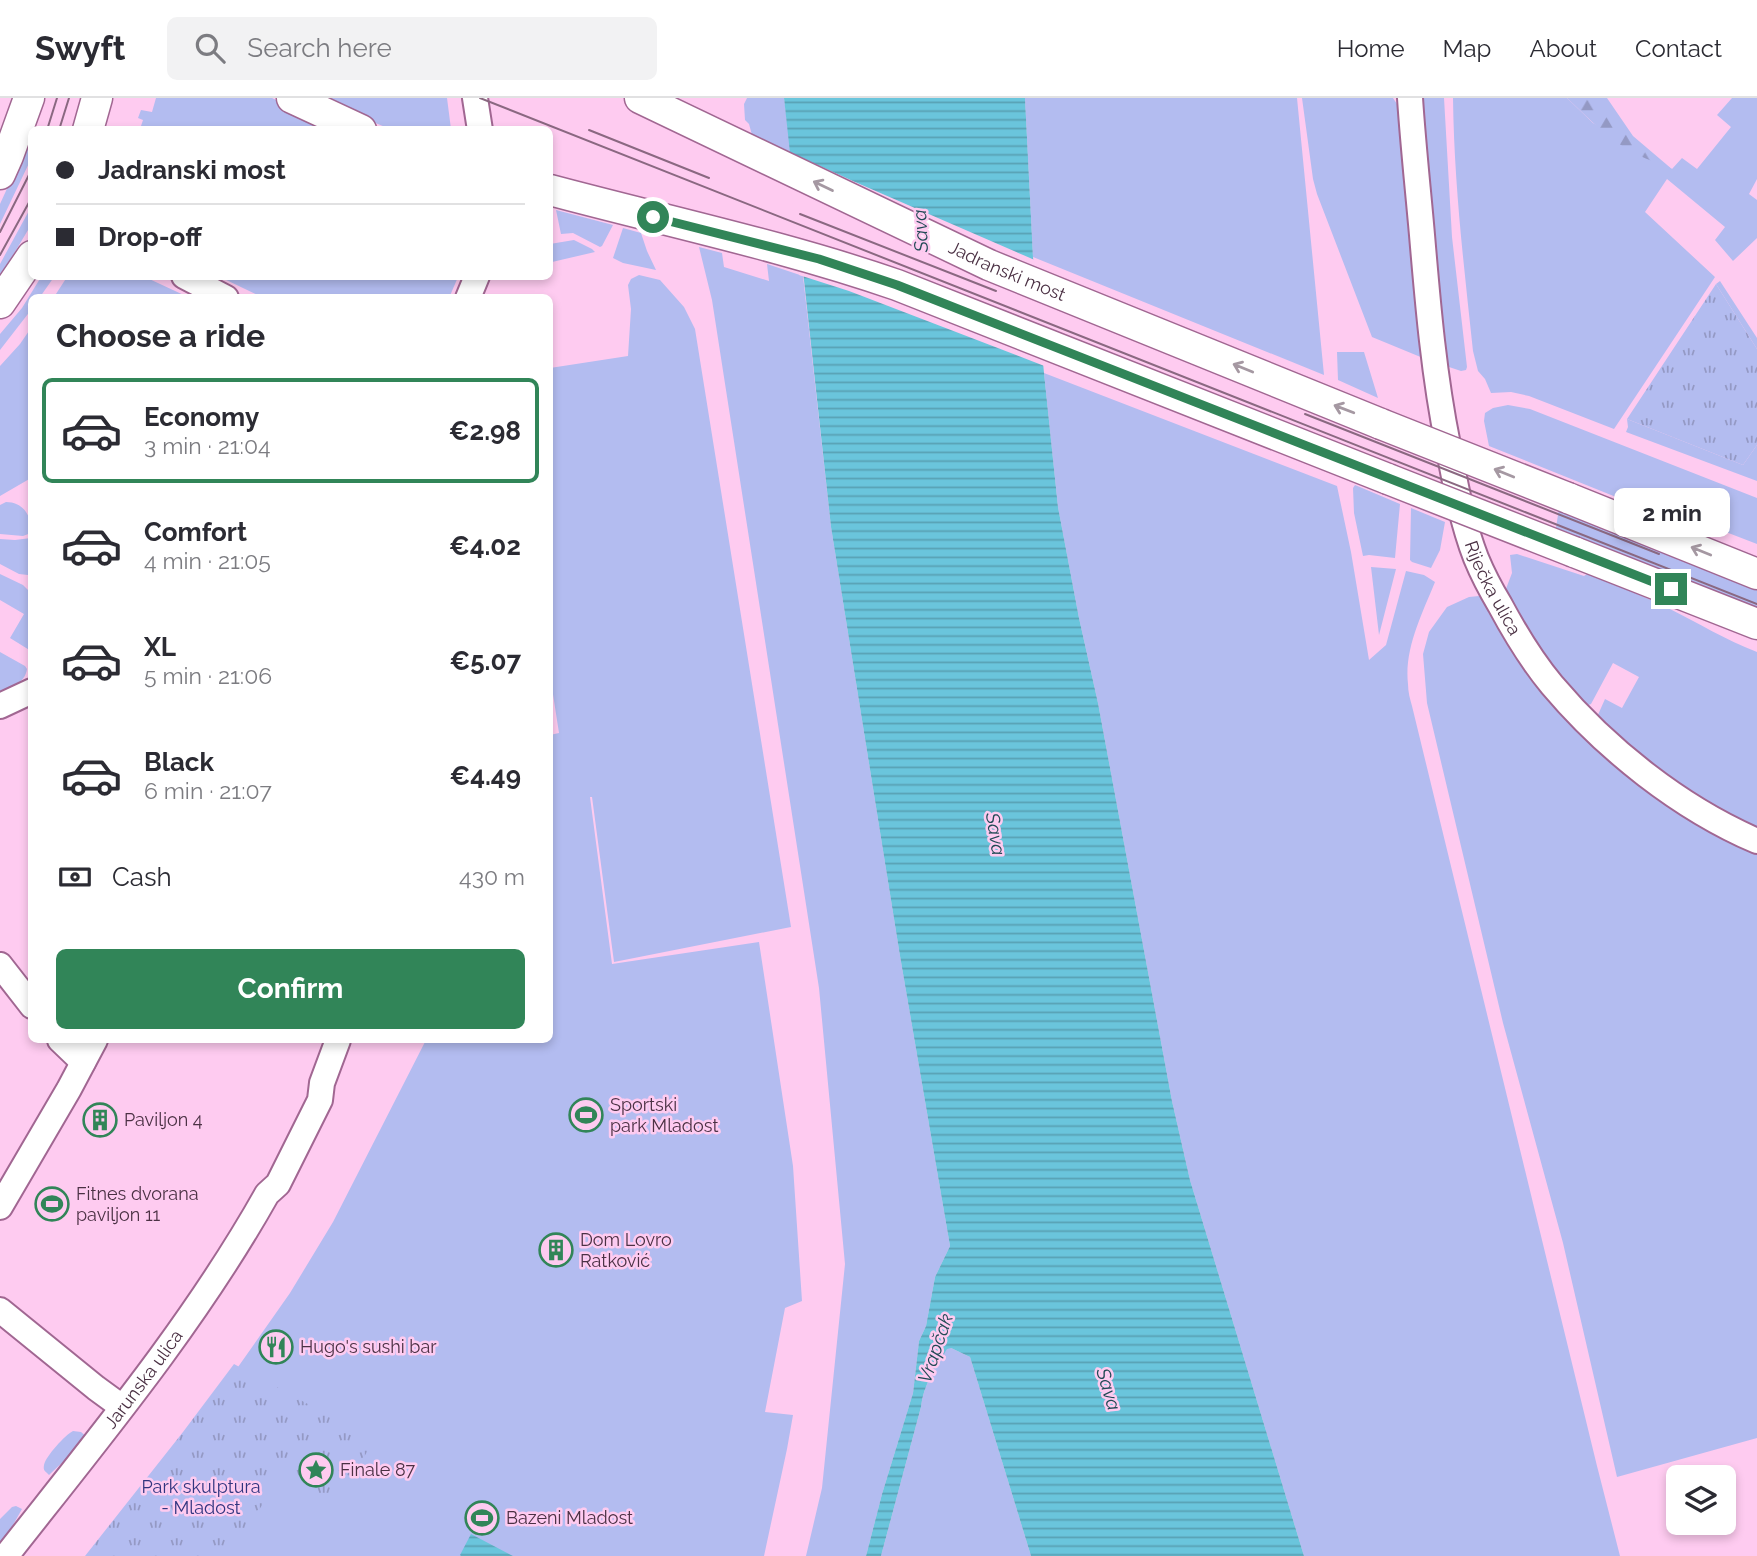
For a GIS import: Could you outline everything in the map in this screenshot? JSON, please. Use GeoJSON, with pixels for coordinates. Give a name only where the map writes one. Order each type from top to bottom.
{"type":"FeatureCollection","features":[{"type":"Feature","properties":{"kind":"main road"},"geometry":{"type":"LineString","coordinates":[[0,174],[29,98]]}},
{"type":"Feature","properties":{"kind":"main road"},"geometry":{"type":"LineString","coordinates":[[89,126],[97,98]]}},
{"type":"Feature","properties":{"kind":"main road"},"geometry":{"type":"LineString","coordinates":[[292,98],[352,126]]}},
{"type":"Feature","properties":{"kind":"main road","name":"Jadranski most"},"geometry":{"type":"LineString","coordinates":[[640,98],[989,265],[1757,574]]}},
{"type":"Feature","properties":{"kind":"main road"},"geometry":{"type":"LineString","coordinates":[[553,191],[794,253],[897,285],[1757,624]]}},
{"type":"Feature","properties":{"kind":"main road"},"geometry":{"type":"LineString","coordinates":[[0,303],[28,262]]}},
{"type":"Feature","properties":{"kind":"street"},"geometry":{"type":"LineString","coordinates":[[475,98],[479,126]]}},
{"type":"Feature","properties":{"kind":"street","name":"Riječka ulica"},"geometry":{"type":"LineString","coordinates":[[1410,98],[1426,282],[1441,410],[1464,520],[1477,561],[1527,651],[1551,684],[1578,714],[1622,755],[1666,789],[1718,822],[1757,841]]}},
{"type":"Feature","properties":{"kind":"street"},"geometry":{"type":"LineString","coordinates":[[192,280],[218,294]]}},
{"type":"Feature","properties":{"kind":"street"},"geometry":{"type":"LineString","coordinates":[[0,706],[28,693]]}},
{"type":"Feature","properties":{"kind":"street"},"geometry":{"type":"LineString","coordinates":[[0,965],[28,1001]]}},
{"type":"Feature","properties":{"kind":"street"},"geometry":{"type":"LineString","coordinates":[[63,1043],[83,1062]]}},
{"type":"Feature","properties":{"kind":"street"},"geometry":{"type":"LineString","coordinates":[[0,1207],[93,1043]]}},
{"type":"Feature","properties":{"kind":"street","name":"Jarunska ulica"},"geometry":{"type":"LineString","coordinates":[[6,1556],[188,1320],[220,1273],[267,1194],[270,1181],[312,1096],[322,1083],[337,1043]]}},
{"type":"Feature","properties":{"kind":"street"},"geometry":{"type":"LineString","coordinates":[[0,1310],[122,1407]]}},
{"type":"Feature","properties":{"kind":"green space"},"geometry":{"type":"Polygon","coordinates":[[[156,98],[272,98],[332,126],[141,126],[143,120],[138,118],[141,110],[152,112],[156,98]]]}},
{"type":"Feature","properties":{"kind":"green space"},"geometry":{"type":"Polygon","coordinates":[[[315,98],[447,98],[451,126],[383,126],[315,98]]]}},
{"type":"Feature","properties":{"kind":"green space"},"geometry":{"type":"Polygon","coordinates":[[[747,98],[784,98],[791,153],[752,135],[745,120],[744,104],[747,98]]]}},
{"type":"Feature","properties":{"kind":"green space"},"geometry":{"type":"Polygon","coordinates":[[[1025,98],[1297,98],[1324,375],[1033,257],[1025,98]]]}},
{"type":"Feature","properties":{"kind":"green space"},"geometry":{"type":"Polygon","coordinates":[[[1302,98],[1393,98],[1399,107],[1408,229],[1423,358],[1372,337],[1317,194],[1302,98]]]}},
{"type":"Feature","properties":{"kind":"green space"},"geometry":{"type":"Polygon","coordinates":[[[1418,98],[1444,98],[1452,237],[1467,367],[1461,371],[1443,365],[1418,98]]]}},
{"type":"Feature","properties":{"kind":"green space"},"geometry":{"type":"Polygon","coordinates":[[[1453,98],[1567,98],[1593,123],[1672,169],[1682,158],[1697,169],[1731,127],[1717,115],[1732,98],[1757,98],[1757,179],[1749,194],[1757,200],[1757,238],[1733,261],[1715,240],[1725,227],[1667,179],[1645,212],[1715,277],[1614,429],[1529,396],[1511,392],[1491,393],[1478,371],[1473,351],[1460,225],[1453,98]]]}},
{"type":"Feature","properties":{"kind":"green space"},"geometry":{"type":"Polygon","coordinates":[[[1567,98],[1607,98],[1633,136],[1673,170],[1617,143],[1567,98]]]}},
{"type":"Feature","properties":{"kind":"green space"},"geometry":{"type":"Polygon","coordinates":[[[28,139],[28,165],[0,224],[0,204],[28,139]]]}},
{"type":"Feature","properties":{"kind":"green space"},"geometry":{"type":"Polygon","coordinates":[[[556,210],[613,225],[600,247],[573,233],[561,234],[556,210]]]}},
{"type":"Feature","properties":{"kind":"green space"},"geometry":{"type":"Polygon","coordinates":[[[28,213],[28,230],[0,277],[0,264],[28,213]]]}},
{"type":"Feature","properties":{"kind":"green space"},"geometry":{"type":"Polygon","coordinates":[[[623,228],[641,233],[656,270],[623,263],[613,258],[623,228]]]}},
{"type":"Feature","properties":{"kind":"green space"},"geometry":{"type":"Polygon","coordinates":[[[574,240],[595,252],[553,262],[553,244],[574,240]]]}},
{"type":"Feature","properties":{"kind":"green space"},"geometry":{"type":"Polygon","coordinates":[[[699,247],[722,253],[724,267],[769,281],[767,264],[803,276],[831,527],[950,1246],[935,1277],[926,1326],[919,1341],[913,1393],[866,1556],[806,1556],[822,1488],[845,1264],[819,988],[712,300],[699,247]]]}},
{"type":"Feature","properties":{"kind":"green space","name":"Sportski park Mladost"},"geometry":{"type":"Polygon","coordinates":[[[639,275],[660,280],[684,307],[695,329],[791,927],[614,962],[590,797],[612,964],[759,942],[793,1166],[802,1301],[785,1308],[765,1412],[793,1415],[764,1556],[130,1556],[238,1367],[290,1293],[333,1222],[424,1043],[553,1043],[553,734],[559,733],[553,694],[553,368],[628,356],[631,309],[628,285],[631,279],[639,275]]]}},
{"type":"Feature","properties":{"kind":"green space"},"geometry":{"type":"Polygon","coordinates":[[[39,280],[52,280],[42,294],[31,294],[39,280]]]}},
{"type":"Feature","properties":{"kind":"green space"},"geometry":{"type":"Polygon","coordinates":[[[65,280],[151,280],[182,294],[56,294],[65,280]]]}},
{"type":"Feature","properties":{"kind":"green space"},"geometry":{"type":"Polygon","coordinates":[[[226,280],[457,280],[451,294],[256,294],[226,280]]]}},
{"type":"Feature","properties":{"kind":"green space"},"geometry":{"type":"Polygon","coordinates":[[[1720,281],[1757,338],[1757,349],[1716,284],[1720,281]]]}},
{"type":"Feature","properties":{"kind":"green space"},"geometry":{"type":"Polygon","coordinates":[[[1716,284],[1757,349],[1757,445],[1743,465],[1627,419],[1716,284]]]}},
{"type":"Feature","properties":{"kind":"green space"},"geometry":{"type":"Polygon","coordinates":[[[28,298],[28,314],[0,350],[0,334],[28,298]]]}},
{"type":"Feature","properties":{"kind":"green space"},"geometry":{"type":"Polygon","coordinates":[[[28,332],[28,480],[0,496],[0,366],[28,332]]]}},
{"type":"Feature","properties":{"kind":"green space"},"geometry":{"type":"Polygon","coordinates":[[[1337,352],[1364,352],[1378,398],[1338,380],[1337,352]]]}},
{"type":"Feature","properties":{"kind":"green space"},"geometry":{"type":"Polygon","coordinates":[[[1044,373],[1337,486],[1369,660],[1386,645],[1406,571],[1424,575],[1435,582],[1411,645],[1407,671],[1409,695],[1620,1556],[1304,1556],[1190,1180],[1172,1101],[1098,703],[1058,507],[1044,373]]]}},
{"type":"Feature","properties":{"kind":"green space"},"geometry":{"type":"Polygon","coordinates":[[[1508,405],[1530,409],[1757,498],[1757,544],[1674,512],[1626,501],[1489,446],[1485,413],[1508,405]]]}},
{"type":"Feature","properties":{"kind":"green space"},"geometry":{"type":"Polygon","coordinates":[[[1627,419],[1743,465],[1757,445],[1757,481],[1626,432],[1627,419]]]}},
{"type":"Feature","properties":{"kind":"green space"},"geometry":{"type":"Polygon","coordinates":[[[1355,485],[1400,504],[1395,558],[1363,556],[1354,513],[1355,485]]]}},
{"type":"Feature","properties":{"kind":"green space"},"geometry":{"type":"Polygon","coordinates":[[[12,503],[26,512],[28,534],[0,534],[0,505],[12,503]]]}},
{"type":"Feature","properties":{"kind":"green space"},"geometry":{"type":"Polygon","coordinates":[[[1411,508],[1445,522],[1440,550],[1431,568],[1410,560],[1411,508]]]}},
{"type":"Feature","properties":{"kind":"green space"},"geometry":{"type":"Polygon","coordinates":[[[1559,508],[1757,586],[1757,609],[1556,528],[1559,508]]]}},
{"type":"Feature","properties":{"kind":"green space"},"geometry":{"type":"Polygon","coordinates":[[[28,538],[28,575],[19,574],[0,564],[0,539],[28,538]]]}},
{"type":"Feature","properties":{"kind":"green space"},"geometry":{"type":"Polygon","coordinates":[[[1517,554],[1584,576],[1587,574],[1628,590],[1757,652],[1757,828],[1739,824],[1660,777],[1597,717],[1605,699],[1622,708],[1639,677],[1613,663],[1591,704],[1586,706],[1560,681],[1504,594],[1512,573],[1510,555],[1517,554]]]}},
{"type":"Feature","properties":{"kind":"green space"},"geometry":{"type":"Polygon","coordinates":[[[1371,567],[1396,569],[1379,635],[1371,567]]]}},
{"type":"Feature","properties":{"kind":"green space"},"geometry":{"type":"Polygon","coordinates":[[[0,574],[28,590],[28,649],[10,638],[24,614],[0,600],[0,574]]]}},
{"type":"Feature","properties":{"kind":"green space"},"geometry":{"type":"Polygon","coordinates":[[[1479,596],[1488,602],[1520,657],[1757,851],[1757,1438],[1617,1477],[1563,1243],[1503,1023],[1427,703],[1423,654],[1429,632],[1447,607],[1469,597],[1479,596]]]}},
{"type":"Feature","properties":{"kind":"green space"},"geometry":{"type":"Polygon","coordinates":[[[0,652],[27,669],[21,681],[0,692],[0,652]]]}},
{"type":"Feature","properties":{"kind":"green space"},"geometry":{"type":"Polygon","coordinates":[[[947,1348],[970,1357],[1031,1556],[881,1556],[924,1391],[947,1348]]]}},
{"type":"Feature","properties":{"kind":"green space","name":"Park skulptura - Mladost"},"geometry":{"type":"Polygon","coordinates":[[[234,1364],[374,1440],[335,1506],[281,1476],[229,1556],[85,1556],[183,1432],[234,1364]]]}},
{"type":"Feature","properties":{"kind":"green space"},"geometry":{"type":"Polygon","coordinates":[[[73,1431],[81,1432],[88,1438],[49,1475],[44,1470],[45,1461],[56,1446],[73,1431]]]}},
{"type":"Feature","properties":{"kind":"green space"},"geometry":{"type":"Polygon","coordinates":[[[16,1506],[22,1509],[0,1548],[0,1519],[16,1506]]]}},
{"type":"Feature","properties":{"kind":"water"},"geometry":{"type":"Polygon","coordinates":[[[784,98],[1025,98],[1033,257],[1044,373],[1058,507],[1079,618],[1098,703],[1172,1101],[1190,1180],[1304,1556],[1031,1556],[970,1357],[951,1348],[947,1349],[924,1391],[881,1556],[866,1556],[913,1393],[919,1341],[926,1326],[935,1277],[950,1246],[831,527],[784,98]]]}},
{"type":"Feature","properties":{"kind":"water"},"geometry":{"type":"Polygon","coordinates":[[[471,1534],[513,1556],[461,1556],[471,1534]]]}},
{"type":"Feature","properties":{"kind":"pier"},"geometry":{"type":"Polygon","coordinates":[[[787,151],[1037,261],[1047,367],[849,291],[799,275],[787,151]]]}},
{"type":"Feature","properties":{"kind":"tram line"},"geometry":{"type":"LineString","coordinates":[[48,126],[57,98]]}},
{"type":"Feature","properties":{"kind":"tram line"},"geometry":{"type":"LineString","coordinates":[[60,126],[69,98]]}},
{"type":"Feature","properties":{"kind":"tram line"},"geometry":{"type":"LineString","coordinates":[[480,98],[551,126]]}},
{"type":"Feature","properties":{"kind":"tram line"},"geometry":{"type":"LineString","coordinates":[[553,127],[1757,604]]}},
{"type":"Feature","properties":{"kind":"tram line"},"geometry":{"type":"LineString","coordinates":[[589,130],[709,178]]}},
{"type":"Feature","properties":{"kind":"tram line"},"geometry":{"type":"LineString","coordinates":[[0,232],[28,177]]}},
{"type":"Feature","properties":{"kind":"tram line"},"geometry":{"type":"LineString","coordinates":[[0,255],[28,204]]}},
{"type":"Feature","properties":{"kind":"tram line"},"geometry":{"type":"LineString","coordinates":[[800,214],[996,291]]}},
{"type":"Feature","properties":{"kind":"tram line"},"geometry":{"type":"LineString","coordinates":[[1305,414],[1659,554]]}},
{"type":"Feature","properties":{"kind":"place","name":"Sportski park Mladost"},"geometry":{"type":"Point","coordinates":[586,1115]}},
{"type":"Feature","properties":{"kind":"place","name":"Paviljon 4"},"geometry":{"type":"Point","coordinates":[100,1120]}},
{"type":"Feature","properties":{"kind":"place","name":"Fitnes dvorana paviljon 11"},"geometry":{"type":"Point","coordinates":[52,1204]}},
{"type":"Feature","properties":{"kind":"place","name":"Dom Lovro Ratković"},"geometry":{"type":"Point","coordinates":[556,1250]}},
{"type":"Feature","properties":{"kind":"place","name":"Hugo's sushi bar"},"geometry":{"type":"Point","coordinates":[276,1347]}},
{"type":"Feature","properties":{"kind":"place","name":"Finale 87"},"geometry":{"type":"Point","coordinates":[316,1470]}},
{"type":"Feature","properties":{"kind":"place","name":"Bazeni Mladost"},"geometry":{"type":"Point","coordinates":[482,1518]}},
{"type":"Feature","properties":{"kind":"route"},"geometry":{"type":"LineString","coordinates":[[653,217],[819,259],[897,285],[1671,589]]}},
{"type":"Feature","properties":{"kind":"water label","name":"Sava"},"geometry":{"type":"Point","coordinates":[920,231]}},
{"type":"Feature","properties":{"kind":"water label","name":"Sava"},"geometry":{"type":"Point","coordinates":[996,834]}},
{"type":"Feature","properties":{"kind":"water label","name":"Vrapčak"},"geometry":{"type":"Point","coordinates":[935,1348]}},
{"type":"Feature","properties":{"kind":"water label","name":"Sava"},"geometry":{"type":"Point","coordinates":[1109,1389]}}]}
